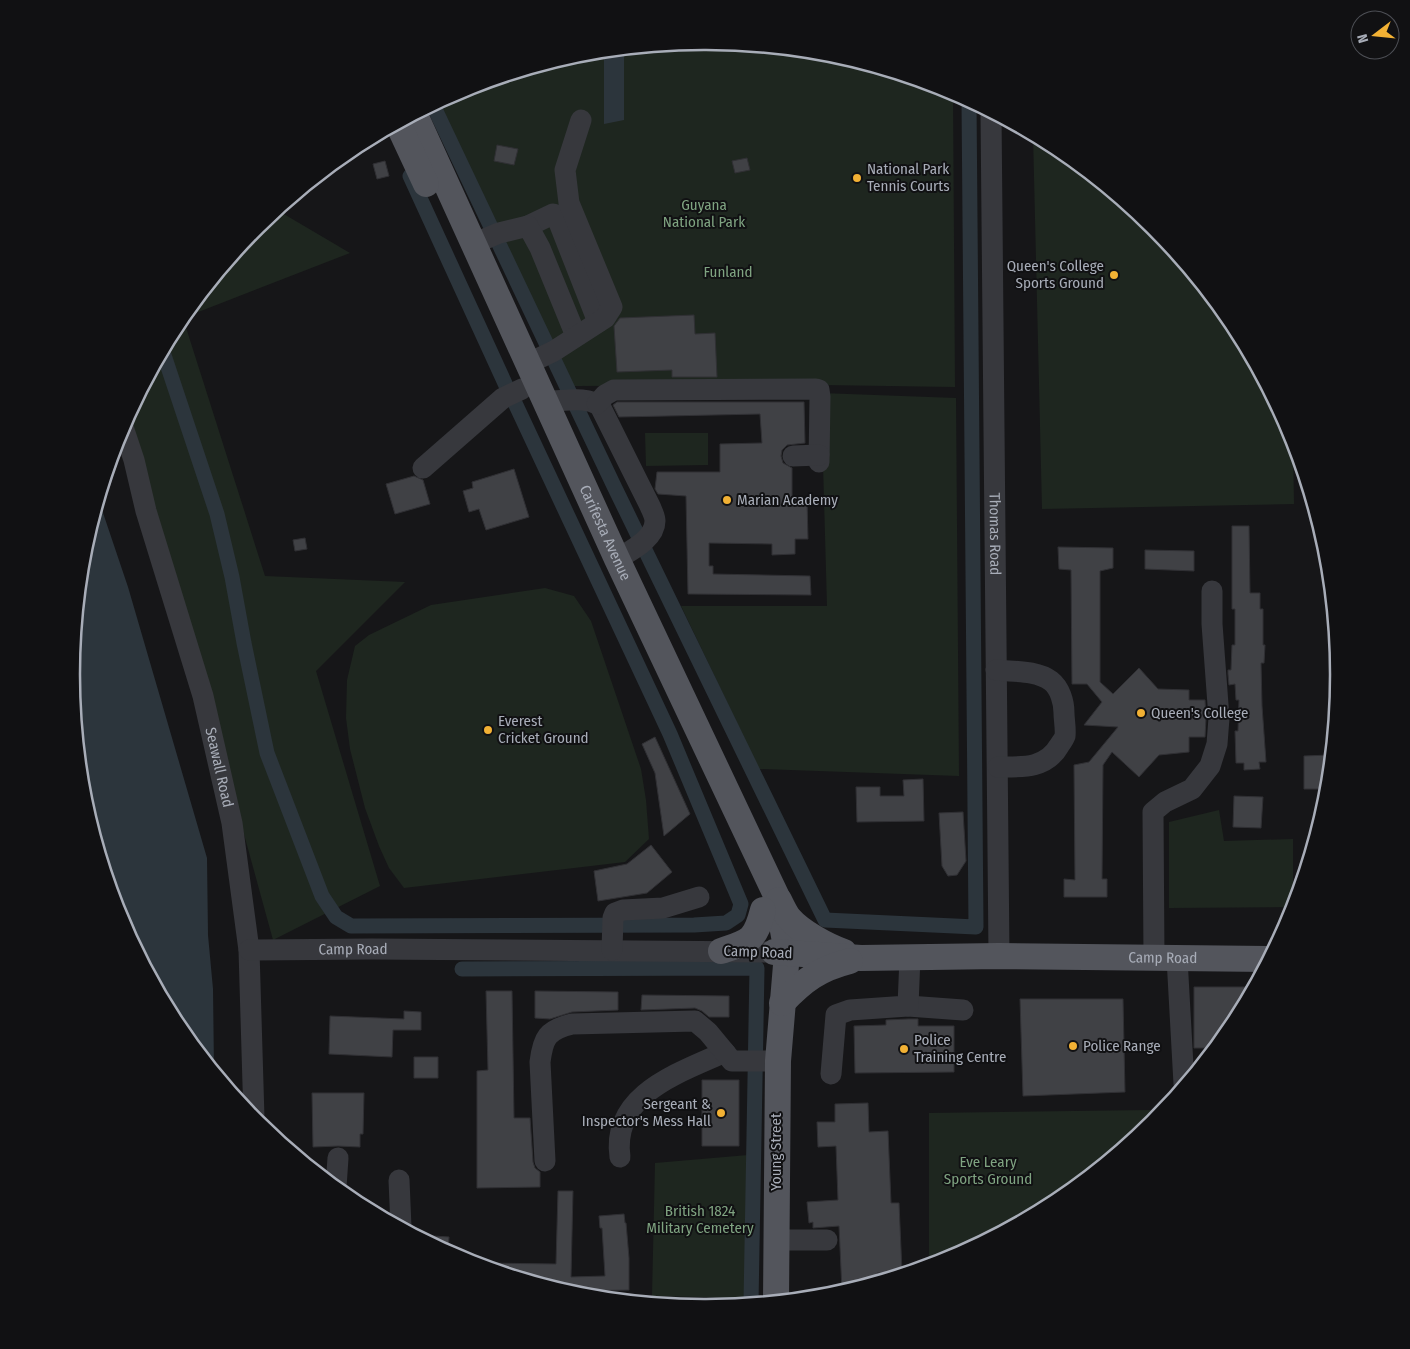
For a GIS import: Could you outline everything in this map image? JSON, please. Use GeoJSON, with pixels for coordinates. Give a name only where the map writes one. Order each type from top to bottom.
{"type":"FeatureCollection","features":[{"type":"Feature","properties":{"kind":"main road","name":"Carifesta Avenue"},"geometry":{"type":"LineString","coordinates":[[418,120],[485,239],[535,366],[603,567],[704,778],[770,903]]}},
{"type":"Feature","properties":{"kind":"main road","name":"Carifesta Avenue"},"geometry":{"type":"LineString","coordinates":[[401,129],[535,366],[570,402],[770,903],[780,953]]}},
{"type":"Feature","properties":{"kind":"main road"},"geometry":{"type":"LineString","coordinates":[[721,951],[742,944],[755,935],[770,903],[804,930],[829,946],[861,958]]}},
{"type":"Feature","properties":{"kind":"main road","name":"Camp Road"},"geometry":{"type":"LineString","coordinates":[[780,953],[861,958],[1162,952],[1261,959]]}},
{"type":"Feature","properties":{"kind":"main road","name":"Young Street"},"geometry":{"type":"LineString","coordinates":[[778,1295],[799,1240],[764,1061],[782,1003],[780,953]]}},
{"type":"Feature","properties":{"kind":"main road"},"geometry":{"type":"LineString","coordinates":[[782,1003],[809,977],[833,965],[861,958]]}},
{"type":"Feature","properties":{"kind":"street"},"geometry":{"type":"LineString","coordinates":[[423,468],[503,398],[535,366],[576,336],[605,318],[612,307],[569,203],[565,170],[581,120]]}},
{"type":"Feature","properties":{"kind":"street","name":"Thomas Road"},"geometry":{"type":"LineString","coordinates":[[991,120],[999,956]]}},
{"type":"Feature","properties":{"kind":"street"},"geometry":{"type":"LineString","coordinates":[[485,239],[528,226],[556,214],[598,322]]}},
{"type":"Feature","properties":{"kind":"street"},"geometry":{"type":"LineString","coordinates":[[528,226],[547,264],[576,336]]}},
{"type":"Feature","properties":{"kind":"street"},"geometry":{"type":"LineString","coordinates":[[570,402],[605,395],[614,390],[819,390],[819,459],[792,456]]}},
{"type":"Feature","properties":{"kind":"street"},"geometry":{"type":"LineString","coordinates":[[570,402],[600,406],[655,519],[654,527],[630,550]]}},
{"type":"Feature","properties":{"kind":"street","name":"Seawall Road"},"geometry":{"type":"LineString","coordinates":[[127,439],[146,511],[203,696],[232,824],[249,950],[254,1106]]}},
{"type":"Feature","properties":{"kind":"street"},"geometry":{"type":"LineString","coordinates":[[1183,1076],[1155,909],[1153,812],[1165,802],[1192,789],[1210,766],[1217,744],[1219,718],[1216,651],[1212,624],[1212,590]]}},
{"type":"Feature","properties":{"kind":"street"},"geometry":{"type":"LineString","coordinates":[[996,670],[1038,674],[1052,682],[1059,692],[1064,709],[1065,736],[1048,760],[1021,768],[998,767]]}},
{"type":"Feature","properties":{"kind":"street"},"geometry":{"type":"LineString","coordinates":[[612,936],[615,913],[623,910],[663,908],[698,897]]}},
{"type":"Feature","properties":{"kind":"street","name":"Camp Road"},"geometry":{"type":"LineString","coordinates":[[249,950],[612,936],[721,951],[780,953]]}},
{"type":"Feature","properties":{"kind":"street"},"geometry":{"type":"LineString","coordinates":[[908,1006],[910,957]]}},
{"type":"Feature","properties":{"kind":"street"},"geometry":{"type":"LineString","coordinates":[[831,1074],[836,1015],[864,1008],[908,1006],[963,1010]]}},
{"type":"Feature","properties":{"kind":"street"},"geometry":{"type":"LineString","coordinates":[[545,1161],[540,1062],[545,1039],[551,1031],[572,1024],[695,1021],[708,1032],[732,1061],[764,1061]]}},
{"type":"Feature","properties":{"kind":"street"},"geometry":{"type":"LineString","coordinates":[[620,1157],[618,1140],[620,1128],[628,1112],[641,1097],[651,1089],[689,1068],[725,1052]]}},
{"type":"Feature","properties":{"kind":"street"},"geometry":{"type":"LineString","coordinates":[[337,1178],[338,1158]]}},
{"type":"Feature","properties":{"kind":"street"},"geometry":{"type":"LineString","coordinates":[[399,1180],[402,1220]]}},
{"type":"Feature","properties":{"kind":"green space","name":"Guyana National Park"},"geometry":{"type":"Polygon","coordinates":[[[705,50],[787,55],[827,62],[867,71],[906,83],[953,102],[955,387],[822,385],[573,386],[441,109],[504,83],[543,71],[583,62],[623,55],[705,50]]]}},
{"type":"Feature","properties":{"kind":"green space","name":"Queen's College Sports Ground"},"geometry":{"type":"Polygon","coordinates":[[[1033,144],[1085,179],[1117,205],[1175,263],[1200,294],[1246,362],[1265,398],[1293,467],[1294,504],[1042,509],[1033,144]]]}},
{"type":"Feature","properties":{"kind":"green space"},"geometry":{"type":"Polygon","coordinates":[[[284,214],[350,253],[197,313],[235,263],[284,214]]]}},
{"type":"Feature","properties":{"kind":"green space"},"geometry":{"type":"Polygon","coordinates":[[[186,328],[265,576],[405,582],[316,671],[380,886],[273,940],[132,427],[164,362],[186,328]]]}},
{"type":"Feature","properties":{"kind":"green space"},"geometry":{"type":"Polygon","coordinates":[[[821,393],[956,398],[959,776],[759,769],[681,606],[827,606],[821,393]]]}},
{"type":"Feature","properties":{"kind":"green space"},"geometry":{"type":"Polygon","coordinates":[[[645,433],[708,433],[708,465],[646,466],[645,433]]]}},
{"type":"Feature","properties":{"kind":"green space","name":"Everest Cricket Ground"},"geometry":{"type":"Polygon","coordinates":[[[545,588],[574,596],[591,621],[641,769],[649,839],[625,862],[404,888],[389,868],[379,846],[365,808],[350,749],[346,718],[347,680],[355,646],[369,635],[431,605],[545,588]]]}},
{"type":"Feature","properties":{"kind":"green space"},"geometry":{"type":"Polygon","coordinates":[[[1219,810],[1224,841],[1293,839],[1293,883],[1284,907],[1169,908],[1169,822],[1219,810]]]}},
{"type":"Feature","properties":{"kind":"green space","name":"Eve Leary Sports Ground"},"geometry":{"type":"Polygon","coordinates":[[[1151,1111],[1117,1144],[1052,1194],[981,1235],[929,1257],[929,1113],[1151,1111]]]}},
{"type":"Feature","properties":{"kind":"green space","name":"British 1824 Military Cemetery"},"geometry":{"type":"Polygon","coordinates":[[[748,1155],[745,1298],[652,1296],[655,1163],[748,1155]]]}},
{"type":"Feature","properties":{"kind":"shaded area"},"geometry":{"type":"Polygon","coordinates":[[[624,55],[624,120],[604,124],[604,58],[624,55]]]}},
{"type":"Feature","properties":{"kind":"shaded area"},"geometry":{"type":"Polygon","coordinates":[[[102,511],[128,587],[207,858],[208,935],[213,989],[214,1060],[164,987],[145,951],[114,875],[92,796],[86,756],[80,674],[86,593],[92,553],[102,511]]]}},
{"type":"Feature","properties":{"kind":"building"},"geometry":{"type":"Polygon","coordinates":[[[497,145],[518,149],[514,165],[494,161],[497,145]]]}},
{"type":"Feature","properties":{"kind":"building"},"geometry":{"type":"Polygon","coordinates":[[[747,158],[750,170],[735,173],[732,161],[747,158]]]}},
{"type":"Feature","properties":{"kind":"building"},"geometry":{"type":"Polygon","coordinates":[[[385,161],[389,176],[377,179],[373,164],[385,161]]]}},
{"type":"Feature","properties":{"kind":"building"},"geometry":{"type":"Polygon","coordinates":[[[694,315],[695,334],[715,333],[717,377],[672,377],[672,370],[617,372],[614,326],[620,318],[694,315]]]}},
{"type":"Feature","properties":{"kind":"building"},"geometry":{"type":"Polygon","coordinates":[[[617,402],[804,402],[805,443],[787,445],[782,450],[781,456],[783,463],[792,468],[792,500],[807,500],[808,539],[795,539],[795,554],[772,555],[772,544],[709,543],[709,566],[713,566],[713,574],[810,576],[811,595],[688,594],[686,496],[658,494],[655,489],[657,472],[720,472],[720,444],[762,443],[760,414],[619,417],[613,405],[617,402]]]}},
{"type":"Feature","properties":{"kind":"building"},"geometry":{"type":"Polygon","coordinates":[[[514,469],[529,517],[486,530],[479,509],[469,512],[463,491],[473,488],[472,482],[514,469]]]}},
{"type":"Feature","properties":{"kind":"building"},"geometry":{"type":"Polygon","coordinates":[[[414,476],[423,480],[430,504],[395,514],[386,484],[414,476]]]}},
{"type":"Feature","properties":{"kind":"building"},"geometry":{"type":"Polygon","coordinates":[[[1232,526],[1249,526],[1250,593],[1260,593],[1260,609],[1263,609],[1263,645],[1265,645],[1264,663],[1261,663],[1266,762],[1259,762],[1260,769],[1244,770],[1244,763],[1236,763],[1235,731],[1238,731],[1239,700],[1236,700],[1235,684],[1229,685],[1228,674],[1228,670],[1231,670],[1232,645],[1235,645],[1235,609],[1232,609],[1232,526]]]}},
{"type":"Feature","properties":{"kind":"building"},"geometry":{"type":"Polygon","coordinates":[[[305,538],[307,549],[295,551],[293,540],[305,538]]]}},
{"type":"Feature","properties":{"kind":"building","name":"Queen's College"},"geometry":{"type":"Polygon","coordinates":[[[1058,547],[1113,548],[1113,568],[1100,571],[1100,682],[1113,694],[1139,668],[1158,689],[1189,690],[1189,700],[1205,700],[1205,737],[1189,737],[1189,752],[1159,755],[1139,777],[1112,752],[1103,765],[1102,879],[1107,879],[1107,897],[1064,897],[1064,879],[1075,880],[1074,765],[1089,762],[1118,727],[1084,725],[1102,702],[1087,684],[1072,684],[1071,570],[1059,569],[1058,547]]]}},
{"type":"Feature","properties":{"kind":"building"},"geometry":{"type":"Polygon","coordinates":[[[1145,550],[1194,551],[1194,571],[1145,569],[1145,550]]]}},
{"type":"Feature","properties":{"kind":"building"},"geometry":{"type":"Polygon","coordinates":[[[655,737],[690,814],[664,836],[655,773],[642,744],[655,737]]]}},
{"type":"Feature","properties":{"kind":"building"},"geometry":{"type":"Polygon","coordinates":[[[1324,755],[1319,789],[1304,789],[1304,756],[1324,755]]]}},
{"type":"Feature","properties":{"kind":"building"},"geometry":{"type":"Polygon","coordinates":[[[923,779],[924,821],[857,822],[856,787],[880,787],[880,796],[904,796],[903,780],[923,779]]]}},
{"type":"Feature","properties":{"kind":"building"},"geometry":{"type":"Polygon","coordinates":[[[1234,796],[1263,797],[1261,828],[1233,827],[1234,796]]]}},
{"type":"Feature","properties":{"kind":"building"},"geometry":{"type":"Polygon","coordinates":[[[963,812],[966,861],[957,875],[948,876],[942,866],[939,813],[963,812]]]}},
{"type":"Feature","properties":{"kind":"building"},"geometry":{"type":"Polygon","coordinates":[[[651,845],[672,872],[647,893],[598,901],[594,871],[627,864],[651,845]]]}},
{"type":"Feature","properties":{"kind":"building"},"geometry":{"type":"Polygon","coordinates":[[[1194,987],[1246,987],[1205,1048],[1194,1048],[1194,987]]]}},
{"type":"Feature","properties":{"kind":"building"},"geometry":{"type":"Polygon","coordinates":[[[486,991],[512,991],[514,1118],[530,1118],[533,1162],[535,1168],[540,1172],[540,1187],[477,1188],[477,1071],[488,1070],[486,991]]]}},
{"type":"Feature","properties":{"kind":"building"},"geometry":{"type":"Polygon","coordinates":[[[535,991],[618,992],[618,1010],[572,1012],[550,1019],[535,1018],[535,991]]]}},
{"type":"Feature","properties":{"kind":"building"},"geometry":{"type":"Polygon","coordinates":[[[642,995],[729,996],[729,1017],[709,1017],[695,1008],[641,1010],[642,995]]]}},
{"type":"Feature","properties":{"kind":"building","name":"Police Range"},"geometry":{"type":"Polygon","coordinates":[[[1020,999],[1123,999],[1125,1092],[1023,1096],[1020,999]]]}},
{"type":"Feature","properties":{"kind":"building"},"geometry":{"type":"Polygon","coordinates":[[[404,1011],[421,1012],[421,1030],[393,1030],[392,1057],[329,1054],[330,1016],[404,1019],[404,1011]]]}},
{"type":"Feature","properties":{"kind":"building","name":"Police Training Centre"},"geometry":{"type":"Polygon","coordinates":[[[918,1019],[918,1026],[954,1026],[954,1072],[855,1073],[854,1026],[886,1025],[886,1020],[918,1019]]]}},
{"type":"Feature","properties":{"kind":"building"},"geometry":{"type":"Polygon","coordinates":[[[414,1057],[438,1057],[438,1078],[414,1078],[414,1057]]]}},
{"type":"Feature","properties":{"kind":"building","name":"Sergeant & Inspector's Mess Hall"},"geometry":{"type":"Polygon","coordinates":[[[702,1080],[739,1080],[739,1146],[702,1146],[702,1080]]]}},
{"type":"Feature","properties":{"kind":"building"},"geometry":{"type":"Polygon","coordinates":[[[312,1093],[364,1093],[363,1134],[360,1134],[360,1147],[313,1147],[312,1093]]]}},
{"type":"Feature","properties":{"kind":"building"},"geometry":{"type":"Polygon","coordinates":[[[868,1103],[869,1132],[888,1131],[891,1203],[899,1203],[902,1267],[842,1284],[839,1226],[813,1228],[813,1222],[809,1223],[807,1202],[838,1200],[836,1146],[818,1147],[817,1122],[835,1122],[835,1104],[868,1103]]]}},
{"type":"Feature","properties":{"kind":"building"},"geometry":{"type":"Polygon","coordinates":[[[558,1191],[573,1191],[571,1277],[605,1276],[602,1228],[600,1228],[599,1216],[624,1214],[629,1258],[629,1290],[603,1290],[583,1287],[543,1278],[497,1263],[556,1264],[558,1191]]]}},
{"type":"Feature","properties":{"kind":"building"},"geometry":{"type":"Polygon","coordinates":[[[431,1236],[449,1237],[449,1243],[431,1236]]]}},
{"type":"Feature","properties":{"kind":"waterway"},"geometry":{"type":"LineString","coordinates":[[436,111],[613,484],[825,920],[976,927],[969,109]]}},
{"type":"Feature","properties":{"kind":"waterway"},"geometry":{"type":"LineString","coordinates":[[410,176],[508,390]]}},
{"type":"Feature","properties":{"kind":"waterway"},"geometry":{"type":"LineString","coordinates":[[166,360],[217,514],[232,577],[267,753],[322,896],[336,917],[351,926],[694,925],[726,923],[738,915],[741,904],[670,734],[514,401]]}},
{"type":"Feature","properties":{"kind":"waterway"},"geometry":{"type":"LineString","coordinates":[[462,969],[757,968],[751,1298]]}},
{"type":"Feature","properties":{"kind":"place","name":"National Park Tennis Courts"},"geometry":{"type":"Point","coordinates":[857,178]}},
{"type":"Feature","properties":{"kind":"place","name":"Queen's College Sports Ground"},"geometry":{"type":"Point","coordinates":[1114,275]}},
{"type":"Feature","properties":{"kind":"place","name":"Marian Academy"},"geometry":{"type":"Point","coordinates":[727,500]}},
{"type":"Feature","properties":{"kind":"place","name":"Queen's College"},"geometry":{"type":"Point","coordinates":[1141,713]}},
{"type":"Feature","properties":{"kind":"place","name":"Everest Cricket Ground"},"geometry":{"type":"Point","coordinates":[488,730]}},
{"type":"Feature","properties":{"kind":"place","name":"Police Range"},"geometry":{"type":"Point","coordinates":[1073,1046]}},
{"type":"Feature","properties":{"kind":"place","name":"Police Training Centre"},"geometry":{"type":"Point","coordinates":[904,1049]}},
{"type":"Feature","properties":{"kind":"place","name":"Sergeant & Inspector's Mess Hall"},"geometry":{"type":"Point","coordinates":[721,1113]}},
{"type":"Feature","properties":{"kind":"park label","name":"Funland"},"geometry":{"type":"Point","coordinates":[728,272]}}]}
